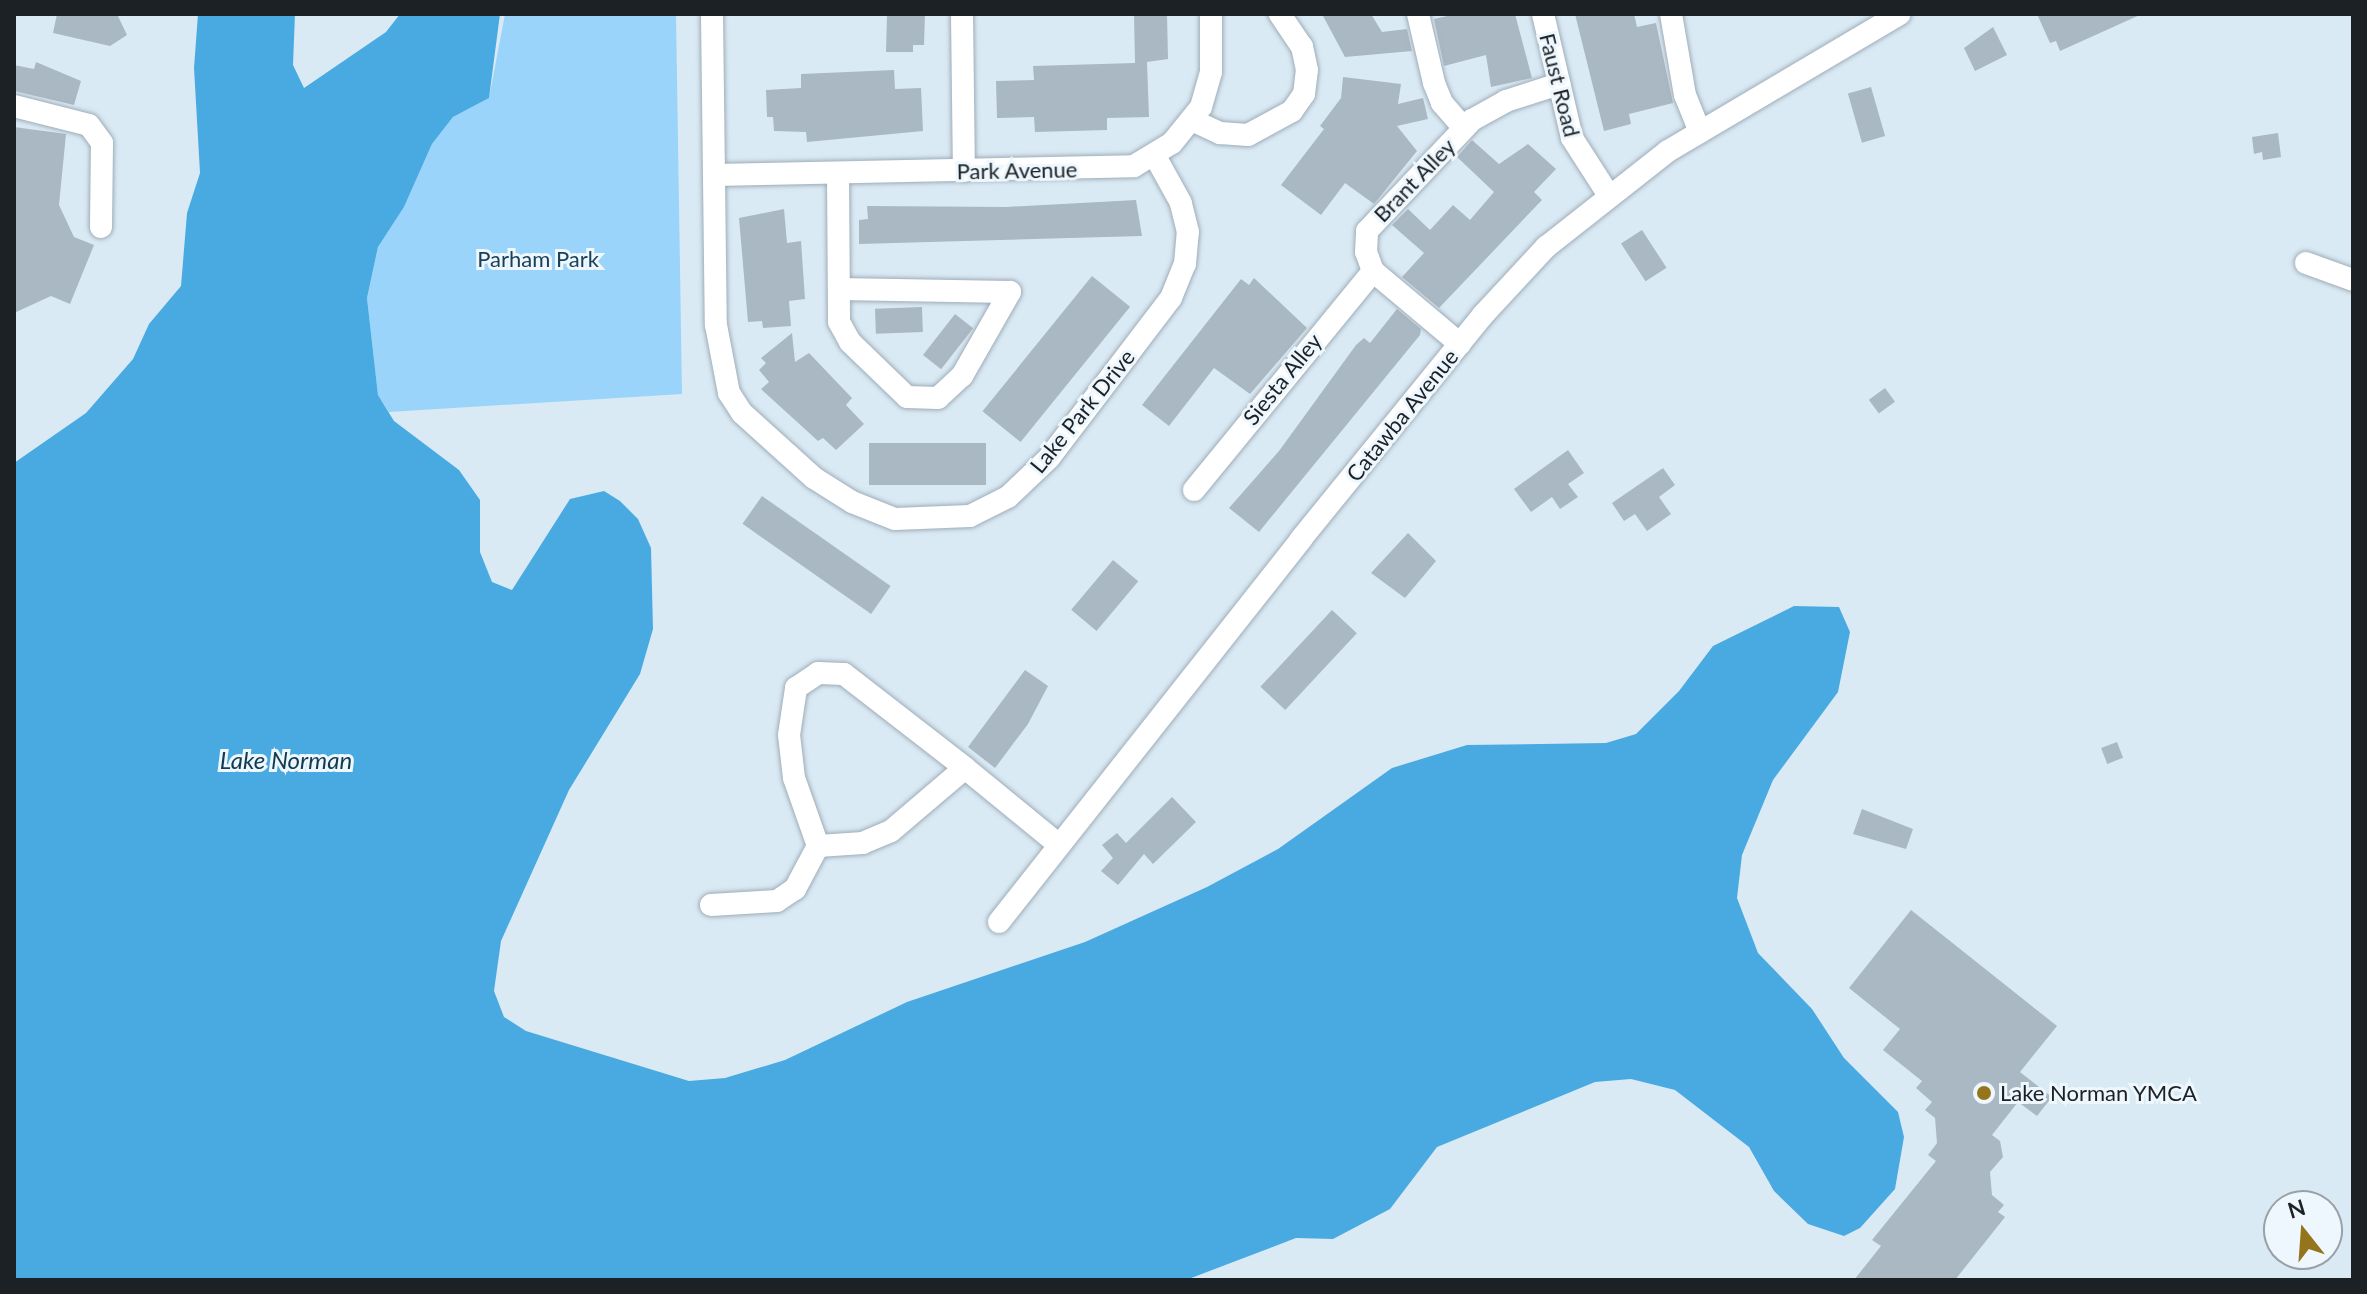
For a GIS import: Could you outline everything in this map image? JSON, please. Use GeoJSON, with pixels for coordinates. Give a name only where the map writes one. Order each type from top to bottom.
{"type":"FeatureCollection","features":[{"type":"Feature","properties":{"kind":"street","name":"Lake Park Drive"},"geometry":{"type":"LineString","coordinates":[[712,14],[716,325],[729,393],[742,413],[814,478],[852,502],[895,519],[927,521],[970,516],[1008,497],[1049,458],[1171,298],[1185,264],[1188,232],[1181,203],[1155,156]]}},
{"type":"Feature","properties":{"kind":"street"},"geometry":{"type":"LineString","coordinates":[[962,14],[964,171]]}},
{"type":"Feature","properties":{"kind":"street","name":"Park Avenue"},"geometry":{"type":"LineString","coordinates":[[714,175],[1123,167],[1155,156],[1194,121],[1211,72],[1211,14]]}},
{"type":"Feature","properties":{"kind":"street"},"geometry":{"type":"LineString","coordinates":[[1194,121],[1220,133],[1248,135],[1292,111],[1304,94],[1307,70],[1302,47],[1280,14]]}},
{"type":"Feature","properties":{"kind":"street"},"geometry":{"type":"LineString","coordinates":[[1418,14],[1434,83],[1442,103],[1464,128]]}},
{"type":"Feature","properties":{"kind":"street","name":"Faust Road"},"geometry":{"type":"LineString","coordinates":[[1543,14],[1579,154],[1608,194]]}},
{"type":"Feature","properties":{"kind":"street"},"geometry":{"type":"LineString","coordinates":[[1671,14],[1685,95],[1700,132]]}},
{"type":"Feature","properties":{"kind":"street","name":"Catawba Avenue"},"geometry":{"type":"LineString","coordinates":[[999,922],[1460,344],[1546,247],[1608,194],[1700,132],[1900,14]]}},
{"type":"Feature","properties":{"kind":"street","name":"Brant Alley"},"geometry":{"type":"LineString","coordinates":[[1373,271],[1366,252],[1372,222],[1464,128],[1506,101],[1559,84]]}},
{"type":"Feature","properties":{"kind":"street"},"geometry":{"type":"LineString","coordinates":[[14,106],[89,125],[102,143],[101,227]]}},
{"type":"Feature","properties":{"kind":"street"},"geometry":{"type":"LineString","coordinates":[[838,173],[839,322],[850,342],[907,397],[938,398],[962,376],[1010,292],[839,289]]}},
{"type":"Feature","properties":{"kind":"street"},"geometry":{"type":"LineString","coordinates":[[2306,263],[2353,280]]}},
{"type":"Feature","properties":{"kind":"street"},"geometry":{"type":"LineString","coordinates":[[1373,271],[1460,344]]}},
{"type":"Feature","properties":{"kind":"street","name":"Siesta Alley"},"geometry":{"type":"LineString","coordinates":[[1194,490],[1373,271]]}},
{"type":"Feature","properties":{"kind":"street"},"geometry":{"type":"LineString","coordinates":[[818,846],[800,804],[789,735],[790,703],[807,678],[832,670],[844,674],[1059,845]]}},
{"type":"Feature","properties":{"kind":"street"},"geometry":{"type":"LineString","coordinates":[[818,846],[863,843],[891,831],[965,768]]}},
{"type":"Feature","properties":{"kind":"street"},"geometry":{"type":"LineString","coordinates":[[711,905],[777,901],[795,889],[818,846]]}},
{"type":"Feature","properties":{"kind":"green space","name":"Parham Park"},"geometry":{"type":"Polygon","coordinates":[[[505,14],[676,14],[682,394],[389,412],[378,395],[367,298],[378,247],[404,207],[432,144],[453,117],[489,98],[505,14]]]}},
{"type":"Feature","properties":{"kind":"water","name":"Lake Norman"},"geometry":{"type":"Polygon","coordinates":[[[198,14],[295,14],[293,65],[304,88],[386,32],[400,14],[500,14],[489,98],[453,117],[432,144],[404,207],[378,247],[367,298],[378,395],[394,421],[459,470],[480,500],[480,552],[492,582],[512,590],[570,499],[604,491],[620,501],[638,519],[651,548],[653,629],[640,674],[569,790],[501,941],[494,991],[504,1017],[526,1031],[689,1081],[725,1078],[785,1060],[907,1002],[1085,942],[1207,887],[1278,849],[1392,768],[1467,745],[1606,743],[1636,734],[1679,691],[1713,646],[1794,606],[1839,607],[1850,632],[1838,692],[1773,780],[1742,855],[1737,898],[1758,953],[1812,1009],[1844,1058],[1898,1112],[1904,1137],[1895,1189],[1860,1228],[1844,1236],[1808,1224],[1774,1191],[1749,1147],[1675,1090],[1631,1079],[1595,1082],[1437,1147],[1390,1209],[1333,1239],[1296,1238],[1186,1280],[14,1280],[14,463],[86,413],[133,359],[149,324],[181,286],[187,213],[200,173],[194,68],[198,14]]]}},
{"type":"Feature","properties":{"kind":"building"},"geometry":{"type":"Polygon","coordinates":[[[57,14],[117,14],[127,35],[110,46],[53,33],[57,14]]]}},
{"type":"Feature","properties":{"kind":"building"},"geometry":{"type":"Polygon","coordinates":[[[887,14],[925,14],[924,45],[913,45],[913,52],[886,52],[887,14]]]}},
{"type":"Feature","properties":{"kind":"building"},"geometry":{"type":"Polygon","coordinates":[[[1134,14],[1167,14],[1168,59],[1147,62],[1149,117],[1107,118],[1107,130],[1035,132],[1034,117],[997,118],[996,81],[1034,80],[1033,66],[1135,63],[1134,14]]]}},
{"type":"Feature","properties":{"kind":"building"},"geometry":{"type":"Polygon","coordinates":[[[1322,14],[1371,14],[1382,32],[1407,29],[1412,51],[1345,57],[1322,14]]]}},
{"type":"Feature","properties":{"kind":"building"},"geometry":{"type":"Polygon","coordinates":[[[1456,14],[1515,14],[1532,78],[1491,87],[1486,55],[1444,66],[1434,19],[1456,14]]]}},
{"type":"Feature","properties":{"kind":"building"},"geometry":{"type":"Polygon","coordinates":[[[1575,14],[1634,14],[1637,27],[1656,23],[1673,103],[1629,114],[1631,124],[1604,131],[1575,14]]]}},
{"type":"Feature","properties":{"kind":"building"},"geometry":{"type":"Polygon","coordinates":[[[2037,14],[2142,14],[2060,51],[2056,41],[2050,43],[2037,14]]]}},
{"type":"Feature","properties":{"kind":"building"},"geometry":{"type":"Polygon","coordinates":[[[1993,27],[2007,55],[1975,71],[1964,48],[1993,27]]]}},
{"type":"Feature","properties":{"kind":"building"},"geometry":{"type":"Polygon","coordinates":[[[36,62],[81,81],[74,105],[14,91],[14,65],[34,69],[36,62]]]}},
{"type":"Feature","properties":{"kind":"building"},"geometry":{"type":"Polygon","coordinates":[[[894,70],[895,89],[921,88],[923,131],[807,142],[806,132],[774,131],[773,117],[767,117],[766,90],[801,88],[801,74],[894,70]]]}},
{"type":"Feature","properties":{"kind":"building"},"geometry":{"type":"Polygon","coordinates":[[[1343,77],[1401,84],[1398,104],[1423,98],[1428,119],[1397,126],[1417,151],[1374,204],[1345,183],[1321,215],[1281,185],[1324,129],[1320,126],[1341,98],[1343,77]]]}},
{"type":"Feature","properties":{"kind":"building"},"geometry":{"type":"Polygon","coordinates":[[[1871,87],[1885,136],[1862,143],[1848,94],[1871,87]]]}},
{"type":"Feature","properties":{"kind":"building"},"geometry":{"type":"Polygon","coordinates":[[[14,127],[66,134],[59,205],[74,237],[94,245],[70,304],[51,296],[14,313],[14,127]]]}},
{"type":"Feature","properties":{"kind":"building"},"geometry":{"type":"Polygon","coordinates":[[[2278,133],[2281,157],[2263,160],[2262,152],[2254,154],[2252,137],[2278,133]]]}},
{"type":"Feature","properties":{"kind":"building"},"geometry":{"type":"Polygon","coordinates":[[[1472,140],[1499,164],[1528,144],[1556,169],[1534,192],[1542,200],[1439,308],[1402,277],[1424,253],[1392,225],[1408,209],[1430,230],[1453,205],[1470,220],[1494,192],[1457,157],[1472,140]]]}},
{"type":"Feature","properties":{"kind":"building"},"geometry":{"type":"Polygon","coordinates":[[[1136,200],[1142,236],[859,244],[859,220],[868,219],[867,206],[1006,207],[1136,200]]]}},
{"type":"Feature","properties":{"kind":"building"},"geometry":{"type":"Polygon","coordinates":[[[784,209],[787,243],[801,241],[805,299],[789,301],[791,326],[763,328],[762,321],[748,322],[739,218],[784,209]]]}},
{"type":"Feature","properties":{"kind":"building"},"geometry":{"type":"Polygon","coordinates":[[[1642,230],[1667,268],[1646,281],[1621,244],[1642,230]]]}},
{"type":"Feature","properties":{"kind":"building"},"geometry":{"type":"Polygon","coordinates":[[[1092,276],[1130,307],[1021,442],[982,411],[1092,276]]]}},
{"type":"Feature","properties":{"kind":"building"},"geometry":{"type":"Polygon","coordinates":[[[1254,278],[1307,328],[1250,394],[1214,368],[1169,426],[1142,405],[1241,279],[1249,285],[1254,278]]]}},
{"type":"Feature","properties":{"kind":"building"},"geometry":{"type":"Polygon","coordinates":[[[922,307],[923,332],[876,334],[875,309],[922,307]]]}},
{"type":"Feature","properties":{"kind":"building"},"geometry":{"type":"Polygon","coordinates":[[[1397,309],[1421,329],[1420,335],[1259,532],[1229,508],[1279,451],[1356,345],[1364,338],[1370,343],[1397,309]]]}},
{"type":"Feature","properties":{"kind":"building"},"geometry":{"type":"Polygon","coordinates":[[[955,314],[973,328],[941,369],[923,355],[955,314]]]}},
{"type":"Feature","properties":{"kind":"building"},"geometry":{"type":"Polygon","coordinates":[[[792,333],[795,362],[809,353],[852,398],[846,405],[864,424],[836,450],[823,438],[818,441],[761,389],[769,382],[759,370],[766,363],[761,358],[792,333]]]}},
{"type":"Feature","properties":{"kind":"building"},"geometry":{"type":"Polygon","coordinates":[[[1885,388],[1895,402],[1879,414],[1869,400],[1885,388]]]}},
{"type":"Feature","properties":{"kind":"building"},"geometry":{"type":"Polygon","coordinates":[[[869,443],[986,443],[986,485],[869,485],[869,443]]]}},
{"type":"Feature","properties":{"kind":"building"},"geometry":{"type":"Polygon","coordinates":[[[1568,450],[1584,473],[1568,484],[1578,497],[1560,509],[1552,497],[1531,512],[1514,489],[1568,450]]]}},
{"type":"Feature","properties":{"kind":"building"},"geometry":{"type":"Polygon","coordinates":[[[1663,468],[1675,485],[1659,497],[1671,514],[1647,531],[1635,514],[1624,521],[1612,503],[1663,468]]]}},
{"type":"Feature","properties":{"kind":"building"},"geometry":{"type":"Polygon","coordinates":[[[762,496],[891,586],[871,614],[742,524],[762,496]]]}},
{"type":"Feature","properties":{"kind":"building"},"geometry":{"type":"Polygon","coordinates":[[[1408,533],[1436,561],[1405,598],[1371,573],[1408,533]]]}},
{"type":"Feature","properties":{"kind":"building"},"geometry":{"type":"Polygon","coordinates":[[[1113,560],[1138,581],[1096,631],[1071,610],[1113,560]]]}},
{"type":"Feature","properties":{"kind":"building"},"geometry":{"type":"Polygon","coordinates":[[[1332,610],[1357,633],[1285,710],[1260,687],[1332,610]]]}},
{"type":"Feature","properties":{"kind":"building"},"geometry":{"type":"Polygon","coordinates":[[[1025,670],[1048,686],[1028,724],[995,768],[968,747],[1025,670]]]}},
{"type":"Feature","properties":{"kind":"building"},"geometry":{"type":"Polygon","coordinates":[[[2117,742],[2123,758],[2107,764],[2101,748],[2117,742]]]}},
{"type":"Feature","properties":{"kind":"building"},"geometry":{"type":"Polygon","coordinates":[[[1172,797],[1196,822],[1153,864],[1144,854],[1118,885],[1101,871],[1113,858],[1102,845],[1117,833],[1126,843],[1172,797]]]}},
{"type":"Feature","properties":{"kind":"building"},"geometry":{"type":"Polygon","coordinates":[[[1862,809],[1913,829],[1906,849],[1853,834],[1862,809]]]}},
{"type":"Feature","properties":{"kind":"building","name":"Lake Norman YMCA"},"geometry":{"type":"Polygon","coordinates":[[[1911,910],[2057,1026],[2020,1072],[2052,1097],[2037,1116],[2018,1102],[1992,1135],[2000,1141],[2003,1157],[1990,1172],[1992,1195],[2004,1205],[1998,1212],[2005,1217],[1955,1280],[1854,1280],[1881,1246],[1872,1240],[1936,1161],[1928,1155],[1937,1143],[1935,1118],[1925,1110],[1932,1102],[1916,1088],[1922,1081],[1883,1050],[1900,1029],[1849,988],[1911,910]]]}},
{"type":"Feature","properties":{"kind":"place","name":"Lake Norman YMCA"},"geometry":{"type":"Point","coordinates":[1984,1093]}}]}
